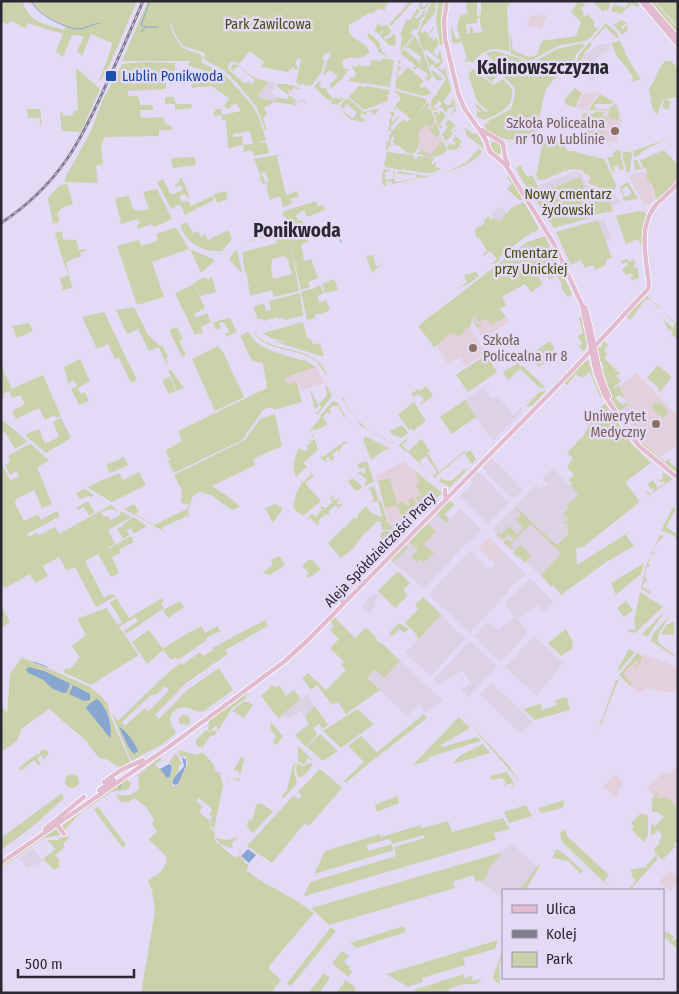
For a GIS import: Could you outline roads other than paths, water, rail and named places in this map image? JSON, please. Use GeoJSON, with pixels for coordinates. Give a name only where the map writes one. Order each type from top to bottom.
{"type":"FeatureCollection","features":[{"type":"Feature","properties":{"kind":"main road"},"geometry":{"type":"LineString","coordinates":[[448,1],[444,21],[460,100],[469,117],[485,138],[490,152],[505,164],[554,244],[581,302],[604,386],[618,412],[641,444],[678,477]]}},
{"type":"Feature","properties":{"kind":"main road"},"geometry":{"type":"LineString","coordinates":[[640,1],[678,38]]}},
{"type":"Feature","properties":{"kind":"main road"},"geometry":{"type":"LineString","coordinates":[[646,1],[648,7],[678,45]]}},
{"type":"Feature","properties":{"kind":"main road"},"geometry":{"type":"LineString","coordinates":[[447,43],[461,93],[468,110],[483,131],[504,145],[508,164],[548,226],[584,302],[592,331],[597,377],[603,392],[630,435],[645,452],[678,477]]}},
{"type":"Feature","properties":{"kind":"main road"},"geometry":{"type":"LineString","coordinates":[[488,147],[492,141],[499,141]]}},
{"type":"Feature","properties":{"kind":"main road"},"geometry":{"type":"LineString","coordinates":[[495,156],[500,155],[504,151]]}},
{"type":"Feature","properties":{"kind":"main road","name":"Aleja Spółdzielczości Pracy"},"geometry":{"type":"LineString","coordinates":[[147,759],[285,657],[648,289],[650,284],[644,244],[651,213],[658,203],[678,184]]}},
{"type":"Feature","properties":{"kind":"main road"},"geometry":{"type":"LineString","coordinates":[[592,331],[602,336]]}},
{"type":"Feature","properties":{"kind":"main road","name":"Aleja Spółdzielczości Pracy"},"geometry":{"type":"LineString","coordinates":[[147,759],[170,746],[291,656],[447,494],[584,358],[607,332]]}},
{"type":"Feature","properties":{"kind":"main road"},"geometry":{"type":"LineString","coordinates":[[584,358],[590,358],[594,362]]}},
{"type":"Feature","properties":{"kind":"main road"},"geometry":{"type":"LineString","coordinates":[[447,494],[453,497]]}},
{"type":"Feature","properties":{"kind":"main road"},"geometry":{"type":"LineString","coordinates":[[104,782],[121,770],[147,759]]}},
{"type":"Feature","properties":{"kind":"main road"},"geometry":{"type":"LineString","coordinates":[[1,862],[147,759]]}},
{"type":"Feature","properties":{"kind":"main road"},"geometry":{"type":"LineString","coordinates":[[45,828],[147,759]]}},
{"type":"Feature","properties":{"kind":"main road"},"geometry":{"type":"LineString","coordinates":[[1,862],[84,796]]}},
{"type":"Feature","properties":{"kind":"main road"},"geometry":{"type":"LineString","coordinates":[[25,846],[58,826],[96,796]]}},
{"type":"Feature","properties":{"kind":"main road"},"geometry":{"type":"LineString","coordinates":[[58,826],[64,834]]}},
{"type":"Feature","properties":{"kind":"water"},"geometry":{"type":"Polygon","coordinates":[[[29,667],[44,671],[69,683],[67,692],[64,693],[53,689],[42,679],[28,673],[26,669],[29,667]]]}},
{"type":"Feature","properties":{"kind":"water"},"geometry":{"type":"Polygon","coordinates":[[[73,685],[90,694],[90,700],[84,701],[69,694],[73,685]]]}},
{"type":"Feature","properties":{"kind":"water"},"geometry":{"type":"Polygon","coordinates":[[[97,699],[104,706],[108,717],[111,728],[110,738],[86,708],[97,699]]]}},
{"type":"Feature","properties":{"kind":"water"},"geometry":{"type":"Polygon","coordinates":[[[119,727],[127,734],[138,751],[134,754],[129,748],[119,727]]]}},
{"type":"Feature","properties":{"kind":"water"},"geometry":{"type":"Polygon","coordinates":[[[182,757],[186,760],[186,766],[178,784],[175,785],[172,783],[173,780],[184,766],[182,757]]]}},
{"type":"Feature","properties":{"kind":"water"},"geometry":{"type":"Polygon","coordinates":[[[169,764],[172,766],[170,777],[167,778],[160,769],[169,764]]]}},
{"type":"Feature","properties":{"kind":"water"},"geometry":{"type":"Polygon","coordinates":[[[248,849],[256,855],[249,863],[241,856],[248,849]]]}},
{"type":"Feature","properties":{"kind":"waterway"},"geometry":{"type":"LineString","coordinates":[[32,1],[34,6],[44,15],[65,26],[80,29],[100,23]]}},
{"type":"Feature","properties":{"kind":"waterway"},"geometry":{"type":"LineString","coordinates":[[150,1],[141,25],[158,27]]}},
{"type":"Feature","properties":{"kind":"waterway"},"geometry":{"type":"LineString","coordinates":[[141,32],[145,27]]}},
{"type":"Feature","properties":{"kind":"waterway"},"geometry":{"type":"LineString","coordinates":[[337,232],[341,242]]}},
{"type":"Feature","properties":{"kind":"waterway"},"geometry":{"type":"LineString","coordinates":[[34,662],[47,667]]}},
{"type":"Feature","properties":{"kind":"waterway"},"geometry":{"type":"LineString","coordinates":[[120,783],[120,789]]}},
{"type":"Feature","properties":{"kind":"railway"},"geometry":{"type":"LineString","coordinates":[[1,223],[39,193],[67,160],[89,121],[143,1]]}},
{"type":"Feature","properties":{"kind":"place","name":"Lublin Ponikwoda"},"geometry":{"type":"Point","coordinates":[111,76]}},
{"type":"Feature","properties":{"kind":"place","name":"Szkoła Policealna nr 10 w Lublinie"},"geometry":{"type":"Point","coordinates":[615,131]}},
{"type":"Feature","properties":{"kind":"place","name":"Szkoła Policealna nr 8"},"geometry":{"type":"Point","coordinates":[473,348]}},
{"type":"Feature","properties":{"kind":"place","name":"Uniwerytet Medyczny"},"geometry":{"type":"Point","coordinates":[656,424]}},
{"type":"Feature","properties":{"kind":"district","name":"Kalinowszczyzna"},"geometry":{"type":"Point","coordinates":[543,67]}},
{"type":"Feature","properties":{"kind":"district","name":"Ponikwoda"},"geometry":{"type":"Point","coordinates":[297,230]}},
{"type":"Feature","properties":{"kind":"park label","name":"Park Zawilcowa"},"geometry":{"type":"Point","coordinates":[268,24]}},
{"type":"Feature","properties":{"kind":"park label","name":"Nowy cmentarz żydowski"},"geometry":{"type":"Point","coordinates":[568,202]}},
{"type":"Feature","properties":{"kind":"park label","name":"Cmentarz przy Unickiej"},"geometry":{"type":"Point","coordinates":[531,262]}}]}
